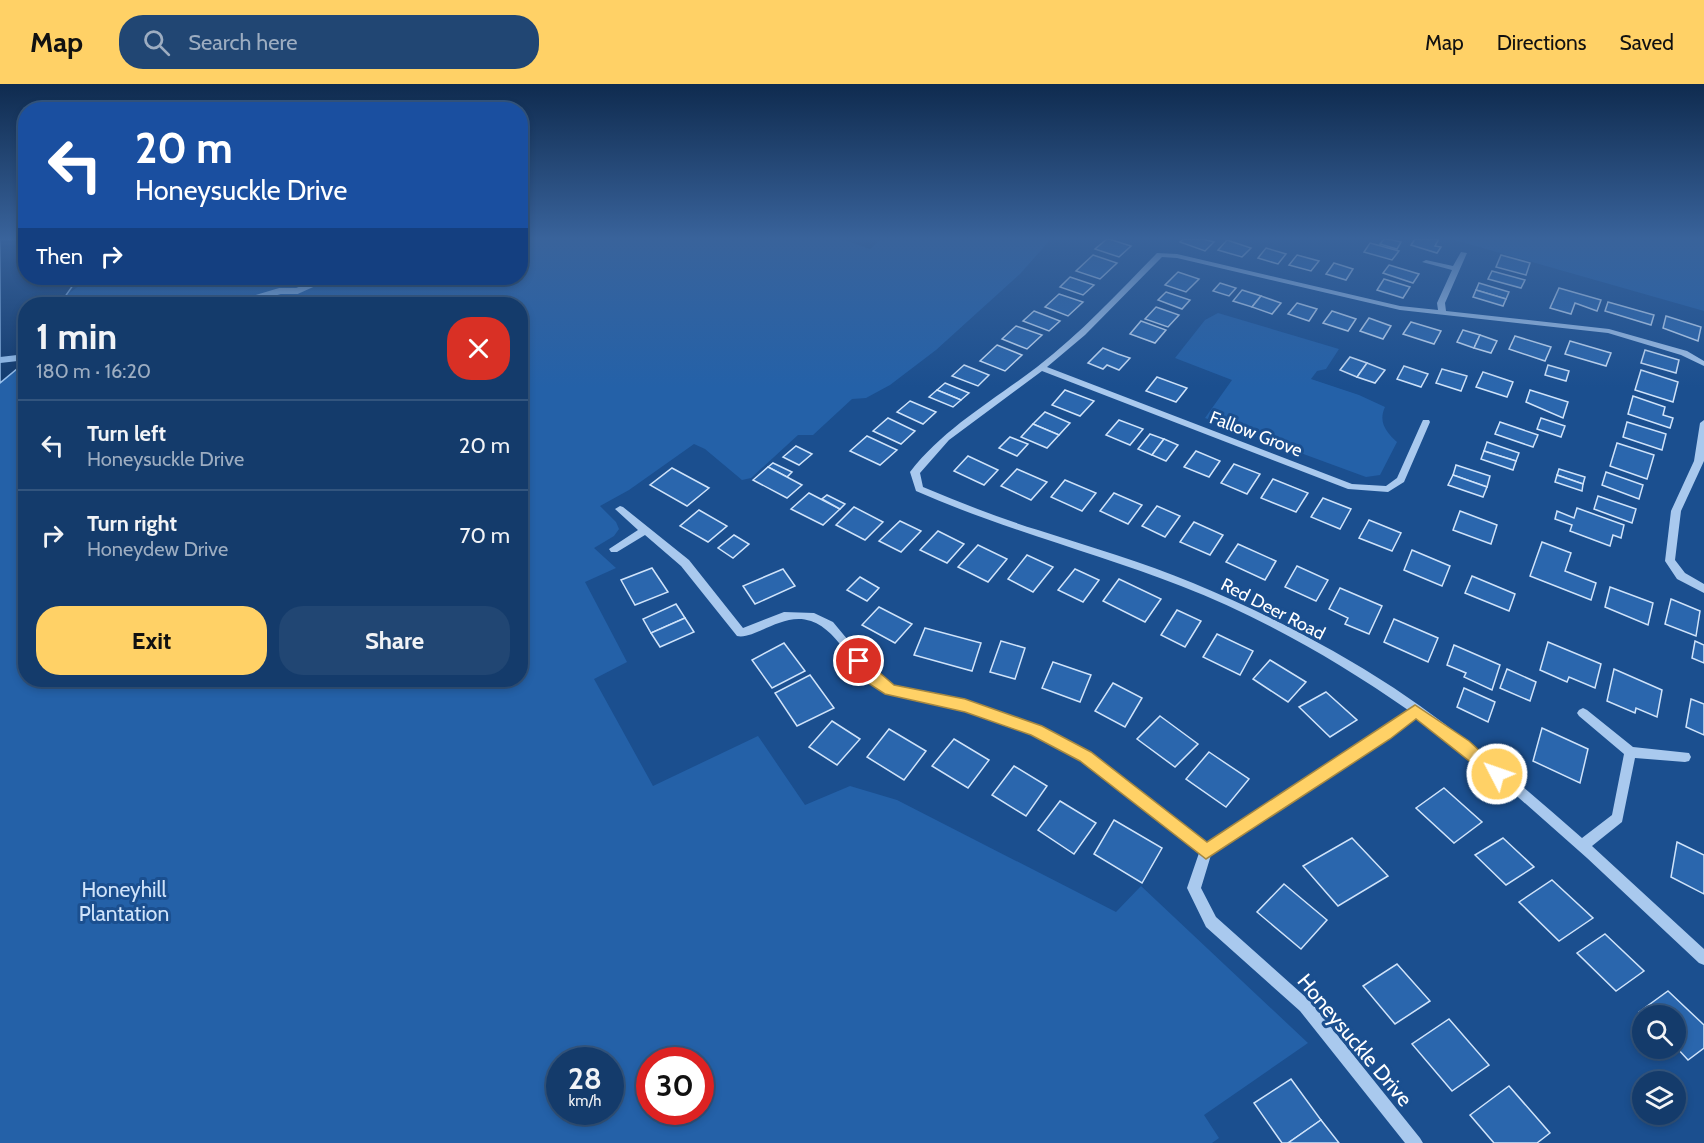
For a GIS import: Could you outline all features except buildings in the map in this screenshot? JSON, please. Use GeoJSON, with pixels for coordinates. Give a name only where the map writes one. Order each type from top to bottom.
{"type":"FeatureCollection","features":[{"type":"Feature","properties":{"kind":"street"},"geometry":{"type":"LineString","coordinates":[[1041,368],[1082,333],[1127,288]]}},
{"type":"Feature","properties":{"kind":"street"},"geometry":{"type":"LineString","coordinates":[[1316,288],[1400,308],[1609,331],[1684,353],[1704,364]]}},
{"type":"Feature","properties":{"kind":"street"},"geometry":{"type":"LineString","coordinates":[[1443,314],[1442,303],[1448,288]]}},
{"type":"Feature","properties":{"kind":"street","name":"Fallow Grove"},"geometry":{"type":"LineString","coordinates":[[1041,368],[1351,487],[1388,489],[1401,480],[1426,422]]}},
{"type":"Feature","properties":{"kind":"street","name":"Red Deer Road"},"geometry":{"type":"LineString","coordinates":[[1041,368],[946,438],[915,472],[919,489],[961,508],[1139,565],[1224,600],[1320,651],[1415,711],[1464,746],[1704,958]]}},
{"type":"Feature","properties":{"kind":"street"},"geometry":{"type":"LineString","coordinates":[[1704,423],[1699,461],[1676,511],[1670,561],[1681,576],[1704,589]]}},
{"type":"Feature","properties":{"kind":"street"},"geometry":{"type":"LineString","coordinates":[[620,509],[685,563],[741,633],[784,616],[810,616],[829,626],[873,678],[890,690],[965,706],[1037,730],[1085,756],[1206,851],[1385,735],[1415,711]]}},
{"type":"Feature","properties":{"kind":"street"},"geometry":{"type":"LineString","coordinates":[[614,549],[645,530]]}},
{"type":"Feature","properties":{"kind":"street"},"geometry":{"type":"LineString","coordinates":[[1583,713],[1630,752],[1685,757]]}},
{"type":"Feature","properties":{"kind":"street"},"geometry":{"type":"LineString","coordinates":[[1581,847],[1618,818],[1630,752]]}},
{"type":"Feature","properties":{"kind":"street","name":"Honeysuckle Drive"},"geometry":{"type":"LineString","coordinates":[[1206,851],[1194,888],[1211,922],[1305,1006],[1415,1143]]}},
{"type":"Feature","properties":{"kind":"green space","name":"Honeyhill Plantation"},"geometry":{"type":"Polygon","coordinates":[[[76,288],[1004,288],[936,350],[890,385],[866,398],[852,399],[813,435],[798,435],[751,478],[742,480],[705,449],[694,444],[629,490],[600,506],[616,522],[619,529],[614,536],[594,548],[616,568],[585,582],[627,662],[594,679],[653,786],[758,736],[805,805],[850,786],[897,800],[1116,912],[1141,886],[1308,1043],[1204,1115],[1219,1138],[1212,1143],[0,1143],[0,383],[18,365],[18,687],[528,687],[528,297],[65,297],[76,288]]]}},
{"type":"Feature","properties":{"kind":"green space"},"geometry":{"type":"Polygon","coordinates":[[[1625,288],[1704,288],[1704,311],[1625,288]]]}},
{"type":"Feature","properties":{"kind":"green space"},"geometry":{"type":"Polygon","coordinates":[[[1218,313],[1339,349],[1326,369],[1317,371],[1311,379],[1359,395],[1385,407],[1382,417],[1384,426],[1397,442],[1380,475],[1366,477],[1205,418],[1232,380],[1175,358],[1205,320],[1218,313]]]}},
{"type":"Feature","properties":{"kind":"shaded area"},"geometry":{"type":"Polygon","coordinates":[[[0,288],[71,288],[65,297],[18,297],[18,368],[0,383],[0,288]]]}},
{"type":"Feature","properties":{"kind":"waterway"},"geometry":{"type":"LineString","coordinates":[[259,297],[280,291],[297,291],[303,288]]}},
{"type":"Feature","properties":{"kind":"waterway"},"geometry":{"type":"LineString","coordinates":[[0,360],[18,358]]}},
{"type":"Feature","properties":{"kind":"route"},"geometry":{"type":"LineString","coordinates":[[859,661],[873,678],[890,690],[965,706],[1037,730],[1085,756],[1206,851],[1385,735],[1415,711],[1464,746],[1497,774]]}}]}
